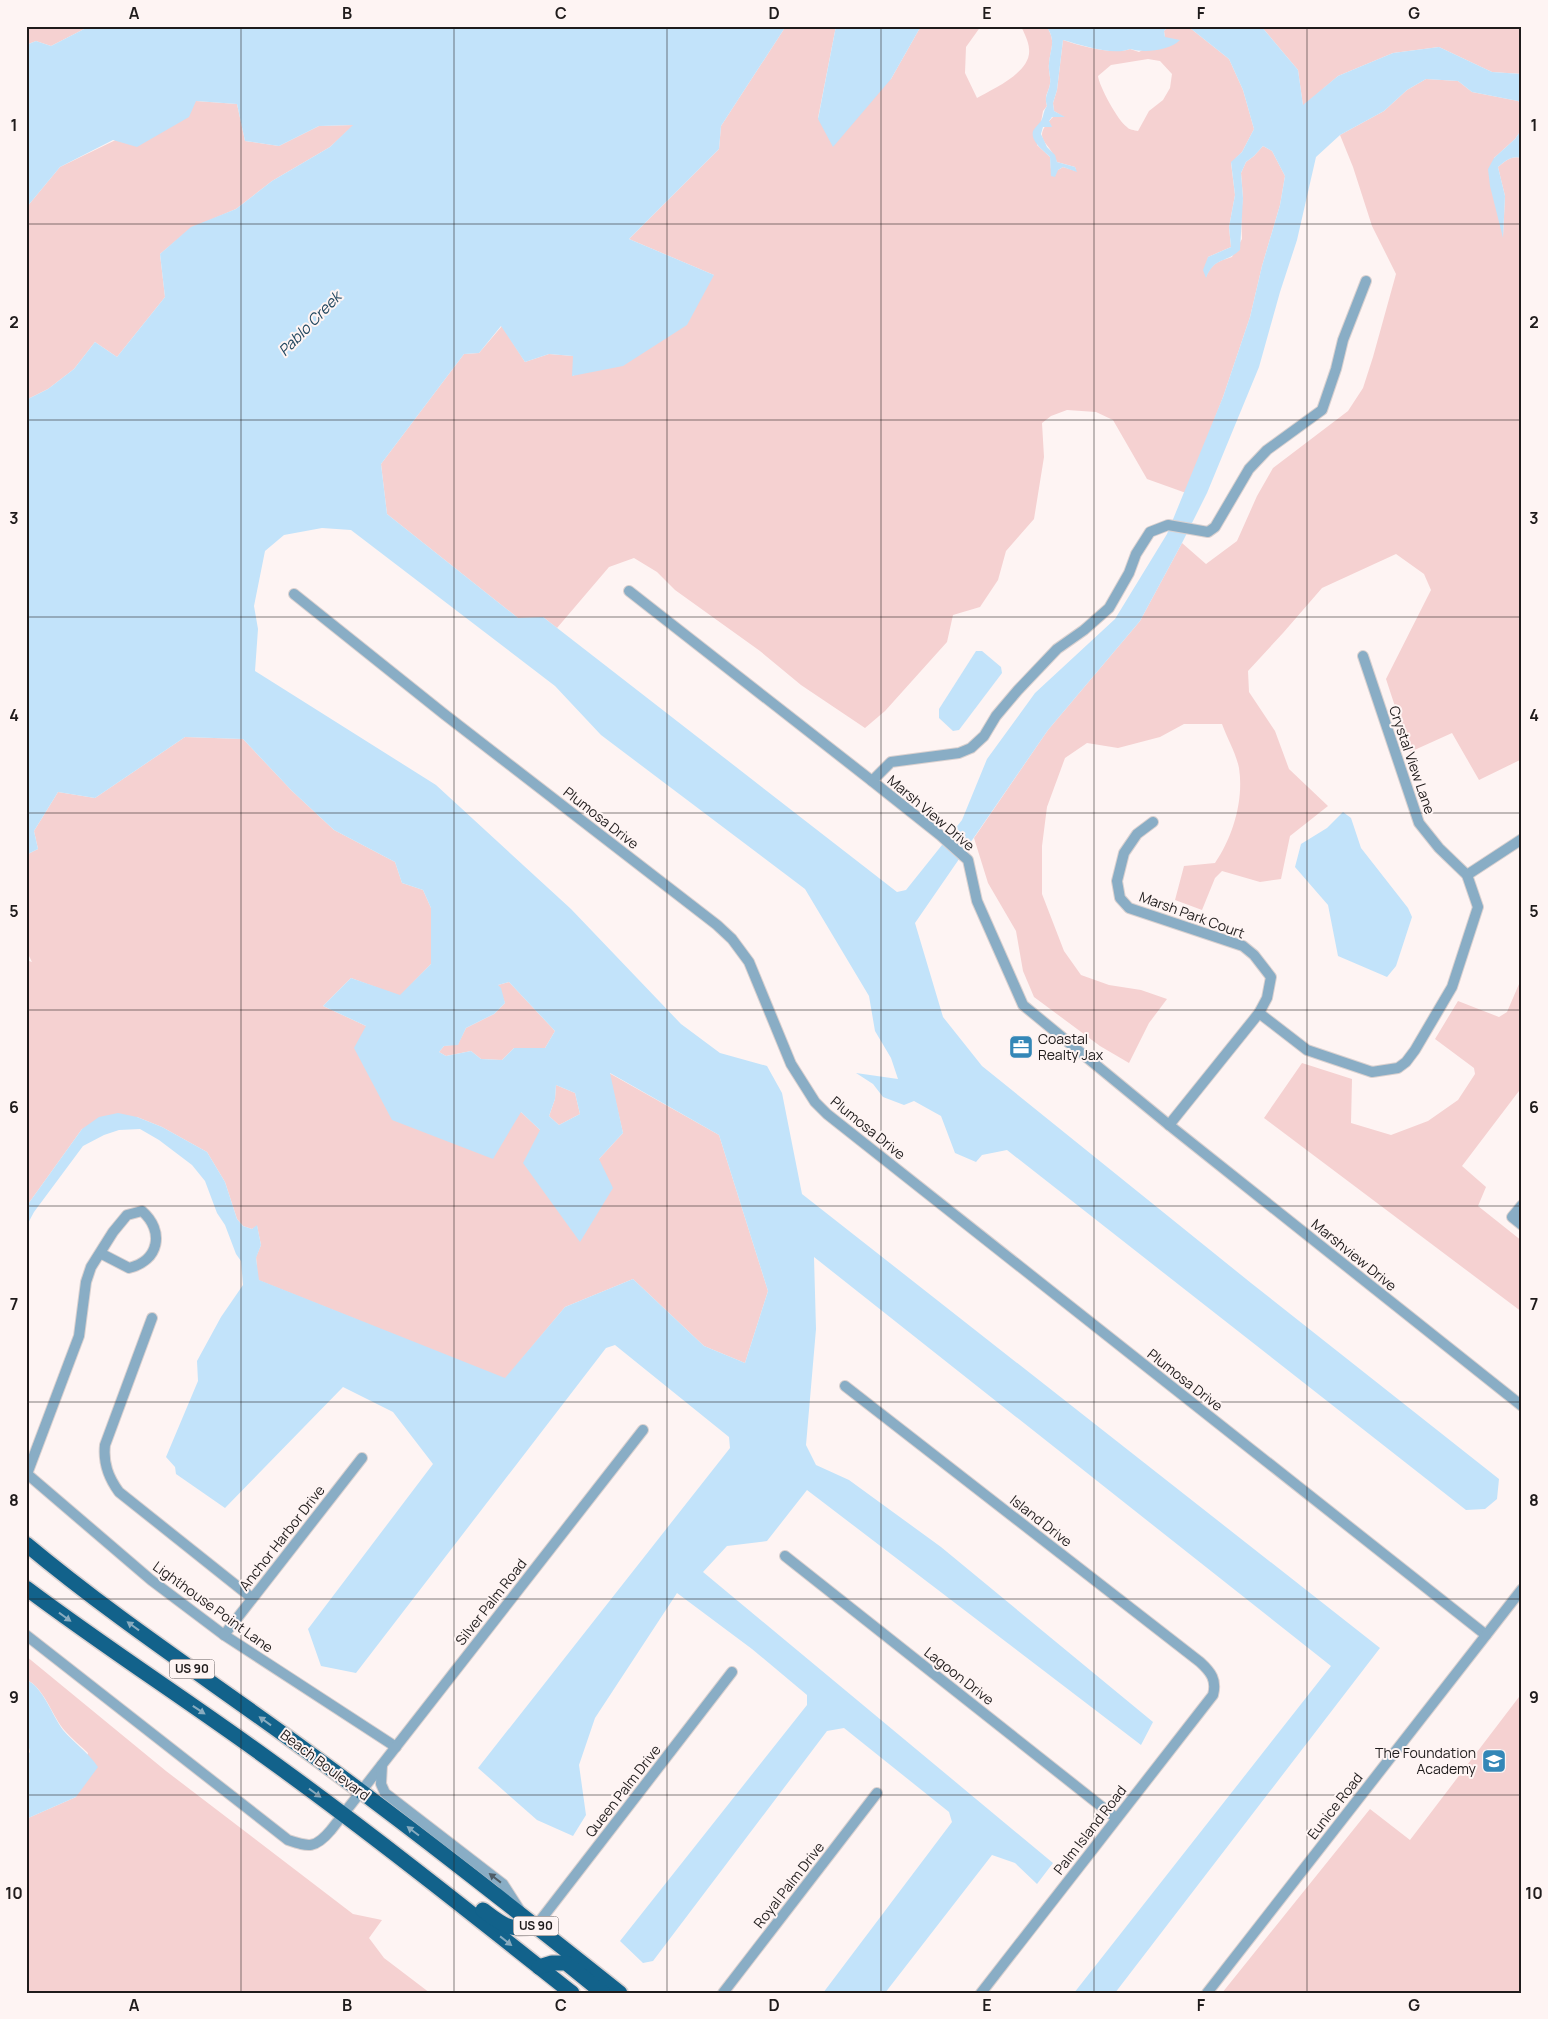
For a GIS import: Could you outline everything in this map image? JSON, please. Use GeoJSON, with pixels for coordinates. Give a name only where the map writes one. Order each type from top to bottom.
{"type":"FeatureCollection","features":[{"type":"Feature","properties":{"kind":"highway","name":"Beach Boulevard"},"geometry":{"type":"LineString","coordinates":[[26,1544],[94,1597],[361,1791],[620,1993]]}},
{"type":"Feature","properties":{"kind":"highway","name":"US 90"},"geometry":{"type":"LineString","coordinates":[[26,1588],[109,1649],[227,1729],[344,1814],[572,1993]]}},
{"type":"Feature","properties":{"kind":"highway"},"geometry":{"type":"LineString","coordinates":[[383,1844],[412,1854],[509,1928],[521,1929],[530,1921]]}},
{"type":"Feature","properties":{"kind":"highway"},"geometry":{"type":"LineString","coordinates":[[539,1967],[552,1963],[566,1963],[602,1993]]}},
{"type":"Feature","properties":{"kind":"street"},"geometry":{"type":"LineString","coordinates":[[872,781],[891,762],[959,753],[971,748],[984,736],[996,716],[1018,690],[1057,649],[1084,630],[1109,608],[1129,573],[1136,554],[1150,532],[1168,525],[1208,532],[1215,527],[1249,469],[1267,450],[1322,410],[1336,369],[1343,340],[1366,281]]}},
{"type":"Feature","properties":{"kind":"street","name":"Marsh View Drive"},"geometry":{"type":"LineString","coordinates":[[629,591],[872,781],[940,835],[968,860],[977,901],[1023,1005],[1169,1126]]}},
{"type":"Feature","properties":{"kind":"street","name":"Plumosa Drive"},"geometry":{"type":"LineString","coordinates":[[294,594],[444,714],[716,924],[732,939],[749,962],[791,1064],[807,1091],[827,1114],[1486,1635]]}},
{"type":"Feature","properties":{"kind":"street","name":"Crystal View Lane"},"geometry":{"type":"LineString","coordinates":[[1259,1013],[1307,1050],[1372,1072],[1398,1068],[1406,1062],[1415,1050],[1452,987],[1478,907],[1467,875],[1439,848],[1419,823],[1363,656]]}},
{"type":"Feature","properties":{"kind":"street","name":"Marsh Park Court"},"geometry":{"type":"LineString","coordinates":[[1153,822],[1137,834],[1124,853],[1117,882],[1120,898],[1129,908],[1242,946],[1254,956],[1271,977],[1267,998],[1259,1013],[1169,1126]]}},
{"type":"Feature","properties":{"kind":"street"},"geometry":{"type":"LineString","coordinates":[[1467,875],[1522,839]]}},
{"type":"Feature","properties":{"kind":"street","name":"Marshview Drive"},"geometry":{"type":"LineString","coordinates":[[1169,1126],[1522,1406]]}},
{"type":"Feature","properties":{"kind":"street"},"geometry":{"type":"LineString","coordinates":[[1522,1205],[1512,1217],[1522,1224]]}},
{"type":"Feature","properties":{"kind":"street","name":"Lighthouse Point Lane"},"geometry":{"type":"LineString","coordinates":[[100,1253],[130,1268],[145,1262],[154,1251],[156,1243],[155,1232],[149,1217],[142,1211],[127,1215],[113,1232],[100,1253],[91,1268],[86,1282],[79,1336],[26,1474],[151,1580],[224,1635],[396,1747]]}},
{"type":"Feature","properties":{"kind":"street"},"geometry":{"type":"LineString","coordinates":[[152,1318],[105,1445],[104,1457],[110,1478],[119,1492],[252,1598]]}},
{"type":"Feature","properties":{"kind":"street","name":"Island Drive"},"geometry":{"type":"LineString","coordinates":[[845,1386],[1200,1662],[1208,1669],[1215,1682]]}},
{"type":"Feature","properties":{"kind":"street","name":"Silver Palm Road"},"geometry":{"type":"LineString","coordinates":[[26,1635],[288,1840],[308,1846],[319,1842],[329,1833],[643,1430]]}},
{"type":"Feature","properties":{"kind":"street","name":"Anchor Harbor Drive"},"geometry":{"type":"LineString","coordinates":[[224,1635],[362,1458]]}},
{"type":"Feature","properties":{"kind":"street","name":"Lagoon Drive"},"geometry":{"type":"LineString","coordinates":[[785,1556],[1116,1818]]}},
{"type":"Feature","properties":{"kind":"street","name":"Eunice Road"},"geometry":{"type":"LineString","coordinates":[[1206,1993],[1522,1590]]}},
{"type":"Feature","properties":{"kind":"street","name":"Queen Palm Drive"},"geometry":{"type":"LineString","coordinates":[[530,1921],[732,1672]]}},
{"type":"Feature","properties":{"kind":"street","name":"Palm Island Road"},"geometry":{"type":"LineString","coordinates":[[980,1993],[1213,1695],[1215,1682]]}},
{"type":"Feature","properties":{"kind":"street"},"geometry":{"type":"LineString","coordinates":[[382,1764],[381,1784],[385,1793],[503,1884],[530,1921]]}},
{"type":"Feature","properties":{"kind":"street","name":"Royal Palm Drive"},"geometry":{"type":"LineString","coordinates":[[722,1993],[877,1793]]}},
{"type":"Feature","properties":{"kind":"shaded area"},"geometry":{"type":"Polygon","coordinates":[[[26,26],[90,26],[51,46],[36,41],[26,45],[26,26]]]}},
{"type":"Feature","properties":{"kind":"shaded area"},"geometry":{"type":"Polygon","coordinates":[[[786,26],[836,26],[818,118],[891,79],[921,26],[981,26],[966,47],[965,73],[977,98],[1010,79],[1024,65],[1028,57],[1029,46],[1021,26],[1046,26],[1052,41],[1049,66],[1050,81],[1046,97],[1047,106],[1043,111],[1037,145],[1050,157],[1051,170],[1058,170],[1063,167],[1076,171],[1075,167],[1057,162],[1042,136],[1046,125],[1053,117],[1064,117],[1054,111],[1053,103],[1057,90],[1063,40],[1097,49],[1123,51],[1130,49],[1139,52],[1165,37],[1164,31],[1169,26],[1190,28],[1229,59],[1243,90],[1254,129],[1242,152],[1231,163],[1235,195],[1229,227],[1231,247],[1208,257],[1206,277],[1216,263],[1232,257],[1242,239],[1241,214],[1243,198],[1241,173],[1246,162],[1263,146],[1272,151],[1285,176],[1280,205],[1262,266],[1250,317],[1223,397],[1186,493],[1147,479],[1113,420],[1096,412],[1067,410],[1051,416],[1042,423],[1044,457],[1034,519],[1006,551],[998,580],[980,607],[953,615],[947,642],[885,711],[865,728],[801,685],[760,651],[675,590],[657,572],[634,558],[609,567],[557,628],[543,617],[518,618],[387,514],[381,464],[464,354],[479,353],[502,326],[525,362],[549,354],[573,356],[573,376],[714,275],[629,239],[719,149],[721,126],[786,26]],[[1148,59],[1111,65],[1098,76],[1110,103],[1119,118],[1129,129],[1138,131],[1149,111],[1163,100],[1170,88],[1172,74],[1160,61],[1148,59]]]}},
{"type":"Feature","properties":{"kind":"shaded area"},"geometry":{"type":"Polygon","coordinates":[[[1261,26],[1522,26],[1522,74],[1492,72],[1439,47],[1393,53],[1338,76],[1303,106],[1298,70],[1261,26]]]}},
{"type":"Feature","properties":{"kind":"shaded area"},"geometry":{"type":"Polygon","coordinates":[[[1426,79],[1458,81],[1472,92],[1518,101],[1522,104],[1522,129],[1515,139],[1494,158],[1503,236],[1505,196],[1498,167],[1512,158],[1522,158],[1522,759],[1479,780],[1452,733],[1410,752],[1386,679],[1431,590],[1424,574],[1396,554],[1322,588],[1248,671],[1249,692],[1275,731],[1289,769],[1328,806],[1290,836],[1281,879],[1260,882],[1222,871],[1215,878],[1202,910],[1175,900],[1184,866],[1215,863],[1227,842],[1236,818],[1240,793],[1239,768],[1222,724],[1184,724],[1160,737],[1118,748],[1087,743],[1065,758],[1047,807],[1042,846],[1042,894],[1064,951],[1081,975],[1109,985],[1141,990],[1167,999],[1149,1023],[1129,1063],[1100,1046],[1034,997],[1023,971],[1016,931],[988,883],[974,838],[1048,730],[1140,621],[1182,543],[1206,564],[1237,541],[1257,496],[1273,468],[1348,411],[1363,388],[1396,274],[1372,226],[1353,167],[1340,135],[1384,111],[1407,90],[1426,79]]]}},
{"type":"Feature","properties":{"kind":"shaded area"},"geometry":{"type":"Polygon","coordinates":[[[196,101],[237,104],[245,141],[279,146],[319,126],[354,125],[330,147],[272,181],[236,209],[191,228],[160,254],[165,297],[117,357],[95,342],[74,369],[48,389],[26,400],[26,208],[60,167],[196,101]]]}},
{"type":"Feature","properties":{"kind":"shaded area"},"geometry":{"type":"Polygon","coordinates":[[[185,737],[243,739],[292,791],[334,830],[395,862],[402,883],[423,890],[431,908],[431,964],[400,996],[351,978],[323,1006],[366,1026],[521,1112],[540,1130],[599,1159],[623,1133],[609,1073],[719,1135],[768,1291],[745,1363],[704,1346],[633,1279],[565,1307],[505,1379],[258,1280],[256,1257],[261,1245],[257,1226],[252,1229],[243,1226],[237,1219],[225,1182],[207,1152],[162,1127],[137,1117],[82,1129],[26,1207],[26,960],[32,962],[26,950],[26,855],[38,849],[34,831],[58,792],[95,798],[185,737]]]}},
{"type":"Feature","properties":{"kind":"shaded area"},"geometry":{"type":"Polygon","coordinates":[[[1522,977],[1522,1087],[1462,1166],[1486,1187],[1478,1206],[1522,1241],[1522,1312],[1264,1118],[1302,1063],[1352,1079],[1351,1123],[1391,1135],[1428,1121],[1458,1100],[1475,1074],[1474,1068],[1435,1039],[1458,1001],[1499,1017],[1507,1012],[1522,977]]]}},
{"type":"Feature","properties":{"kind":"shaded area"},"geometry":{"type":"Polygon","coordinates":[[[509,982],[555,1031],[545,1048],[514,1048],[502,1060],[481,1059],[471,1051],[446,1056],[439,1052],[444,1046],[458,1044],[466,1028],[494,1014],[505,1003],[498,985],[509,982]]]}},
{"type":"Feature","properties":{"kind":"shaded area"},"geometry":{"type":"Polygon","coordinates":[[[556,1085],[575,1093],[580,1114],[559,1125],[549,1116],[555,1099],[556,1085]]]}},
{"type":"Feature","properties":{"kind":"shaded area"},"geometry":{"type":"Polygon","coordinates":[[[26,1656],[166,1771],[353,1914],[382,1920],[369,1938],[384,1958],[430,1993],[26,1993],[26,1819],[76,1797],[88,1753],[65,1731],[38,1688],[26,1680],[26,1656]]]}},
{"type":"Feature","properties":{"kind":"shaded area"},"geometry":{"type":"Polygon","coordinates":[[[1522,1693],[1522,1993],[1222,1993],[1370,1809],[1410,1840],[1522,1693]]]}},
{"type":"Feature","properties":{"kind":"water","name":"Pablo Creek"},"geometry":{"type":"Polygon","coordinates":[[[90,26],[261,26],[264,29],[284,26],[786,26],[721,126],[719,149],[629,239],[714,275],[687,325],[623,366],[572,376],[573,356],[549,354],[525,362],[501,326],[479,353],[464,354],[381,464],[387,514],[518,618],[543,617],[897,892],[906,890],[962,820],[987,759],[1035,693],[1115,619],[1167,534],[1223,397],[1250,317],[1262,266],[1280,205],[1285,176],[1272,151],[1263,146],[1246,162],[1241,173],[1243,198],[1240,250],[1213,266],[1206,278],[1203,270],[1208,257],[1231,247],[1229,227],[1235,195],[1231,162],[1242,152],[1254,129],[1243,90],[1229,59],[1190,28],[1180,26],[1261,26],[1298,70],[1303,105],[1338,76],[1393,53],[1439,47],[1492,72],[1522,74],[1522,104],[1518,101],[1472,92],[1458,81],[1426,79],[1407,90],[1384,111],[1340,135],[1316,157],[1297,240],[1259,367],[1207,493],[1182,543],[1140,621],[1048,730],[915,923],[943,1017],[982,1066],[1251,1283],[1499,1479],[1497,1499],[1485,1509],[1466,1510],[1007,1150],[982,1155],[976,1162],[955,1153],[941,1116],[914,1101],[904,1105],[883,1097],[873,1084],[856,1073],[898,1079],[891,1058],[875,1031],[869,996],[805,889],[601,735],[555,686],[351,530],[322,528],[284,535],[265,551],[254,606],[258,629],[255,671],[436,785],[571,909],[681,1024],[720,1053],[767,1066],[782,1093],[802,1194],[1380,1648],[1115,1993],[1074,1993],[1331,1666],[814,1257],[816,1329],[806,1445],[816,1465],[849,1480],[941,1547],[1153,1722],[1141,1745],[807,1490],[767,1541],[727,1546],[703,1572],[1053,1863],[1037,1884],[1015,1863],[992,1855],[885,1993],[823,1993],[952,1822],[949,1812],[844,1728],[827,1731],[653,1961],[643,1963],[620,1941],[807,1705],[807,1695],[752,1649],[677,1593],[595,1718],[579,1765],[586,1815],[573,1836],[537,1820],[478,1768],[730,1448],[729,1437],[615,1345],[606,1348],[356,1673],[321,1666],[308,1629],[433,1464],[393,1412],[343,1387],[225,1508],[176,1474],[175,1467],[166,1457],[198,1381],[197,1361],[221,1317],[243,1285],[241,1261],[236,1254],[225,1225],[217,1213],[205,1181],[192,1165],[159,1140],[140,1129],[119,1130],[104,1135],[83,1146],[34,1212],[26,1227],[26,1207],[82,1129],[99,1117],[118,1113],[137,1117],[162,1127],[207,1152],[225,1182],[237,1219],[243,1226],[252,1229],[257,1225],[261,1245],[256,1258],[259,1280],[505,1378],[565,1307],[633,1279],[704,1346],[745,1363],[768,1291],[719,1135],[610,1073],[623,1133],[599,1159],[613,1188],[580,1242],[523,1163],[540,1130],[521,1112],[493,1159],[392,1120],[354,1048],[366,1026],[323,1006],[351,978],[400,995],[431,964],[431,908],[423,890],[402,883],[395,862],[334,830],[292,791],[243,739],[185,737],[95,798],[58,792],[34,831],[38,849],[26,855],[26,400],[48,389],[74,369],[95,342],[117,357],[165,297],[160,254],[191,227],[236,209],[272,181],[330,147],[353,125],[319,126],[279,146],[245,141],[237,104],[196,101],[189,117],[137,147],[113,140],[60,167],[26,208],[26,45],[36,41],[51,46],[90,26]],[[509,982],[498,985],[501,988],[505,1003],[494,1014],[466,1028],[458,1045],[444,1046],[439,1052],[446,1056],[471,1051],[481,1059],[502,1060],[514,1048],[545,1048],[555,1031],[509,982]],[[556,1085],[555,1099],[549,1116],[559,1125],[580,1114],[575,1093],[556,1085]]]}},
{"type":"Feature","properties":{"kind":"water"},"geometry":{"type":"Polygon","coordinates":[[[836,26],[921,26],[891,79],[833,147],[818,119],[836,26]]]}},
{"type":"Feature","properties":{"kind":"water"},"geometry":{"type":"Polygon","coordinates":[[[1046,26],[1169,26],[1164,31],[1165,37],[1180,40],[1170,47],[1163,49],[1106,51],[1063,40],[1057,90],[1053,103],[1054,111],[1065,117],[1052,117],[1049,121],[1052,127],[1043,127],[1041,134],[1047,147],[1055,155],[1057,162],[1075,167],[1077,172],[1063,167],[1058,170],[1055,177],[1051,176],[1050,157],[1038,146],[1033,135],[1033,131],[1042,119],[1047,106],[1046,97],[1050,84],[1049,66],[1052,41],[1046,26]]]}},
{"type":"Feature","properties":{"kind":"water"},"geometry":{"type":"Polygon","coordinates":[[[1522,129],[1522,149],[1520,151],[1522,152],[1522,158],[1512,158],[1498,167],[1505,196],[1503,238],[1490,186],[1488,169],[1494,158],[1515,139],[1522,129]]]}},
{"type":"Feature","properties":{"kind":"water"},"geometry":{"type":"Polygon","coordinates":[[[976,651],[982,651],[1001,667],[1002,673],[959,730],[953,731],[939,718],[939,709],[976,651]]]}},
{"type":"Feature","properties":{"kind":"water"},"geometry":{"type":"Polygon","coordinates":[[[1343,812],[1351,818],[1361,848],[1408,908],[1412,917],[1396,966],[1387,977],[1338,956],[1328,905],[1295,867],[1301,844],[1327,828],[1343,812]]]}},
{"type":"Feature","properties":{"kind":"water"},"geometry":{"type":"Polygon","coordinates":[[[26,1680],[37,1688],[63,1730],[98,1767],[76,1797],[26,1819],[26,1756],[30,1752],[26,1735],[26,1680]]]}},
{"type":"Feature","properties":{"kind":"place","name":"Coastal Realty Jax"},"geometry":{"type":"Point","coordinates":[1021,1047]}},
{"type":"Feature","properties":{"kind":"place","name":"The Foundation Academy"},"geometry":{"type":"Point","coordinates":[1494,1761]}}]}
